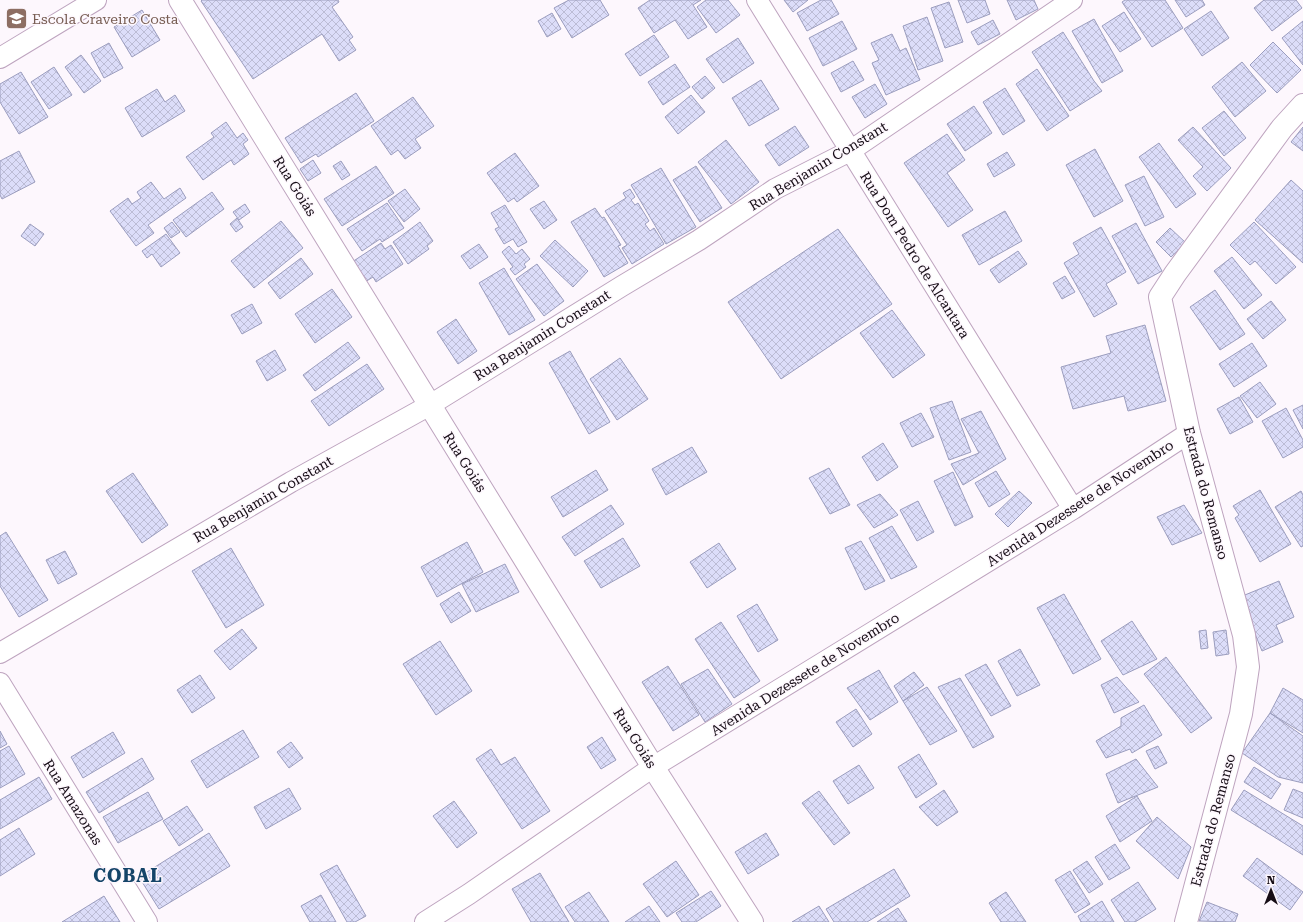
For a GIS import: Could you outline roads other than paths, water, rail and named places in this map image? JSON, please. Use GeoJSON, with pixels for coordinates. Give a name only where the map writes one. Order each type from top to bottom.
{"type":"FeatureCollection","features":[{"type":"Feature","properties":{"kind":"street"},"geometry":{"type":"LineString","coordinates":[[0,58],[96,0]]}},
{"type":"Feature","properties":{"kind":"street","name":"Rua Goiás"},"geometry":{"type":"LineString","coordinates":[[180,0],[653,767],[752,922]]}},
{"type":"Feature","properties":{"kind":"street","name":"Rua Dom Pedro de Alcantara"},"geometry":{"type":"LineString","coordinates":[[757,0],[1073,509]]}},
{"type":"Feature","properties":{"kind":"street","name":"Rua Benjamin Constant"},"geometry":{"type":"LineString","coordinates":[[0,653],[284,486],[430,405],[699,240],[775,189],[850,151],[1072,0]]}},
{"type":"Feature","properties":{"kind":"street","name":"Estrada do Remanso"},"geometry":{"type":"LineString","coordinates":[[1186,922],[1242,714],[1248,667],[1244,635],[1189,433],[1160,297],[1175,274],[1282,128],[1303,104]]}},
{"type":"Feature","properties":{"kind":"street","name":"Avenida Dezessete de Novembro"},"geometry":{"type":"LineString","coordinates":[[425,922],[469,894],[653,767],[1073,509],[1189,433]]}},
{"type":"Feature","properties":{"kind":"street","name":"Rua Amazonas"},"geometry":{"type":"LineString","coordinates":[[0,683],[147,922]]}},
{"type":"Feature","properties":{"kind":"place","name":"Escola Craveiro Costa"},"geometry":{"type":"Point","coordinates":[16,19]}},
{"type":"Feature","properties":{"kind":"district","name":"COBAL"},"geometry":{"type":"Point","coordinates":[128,876]}}]}
